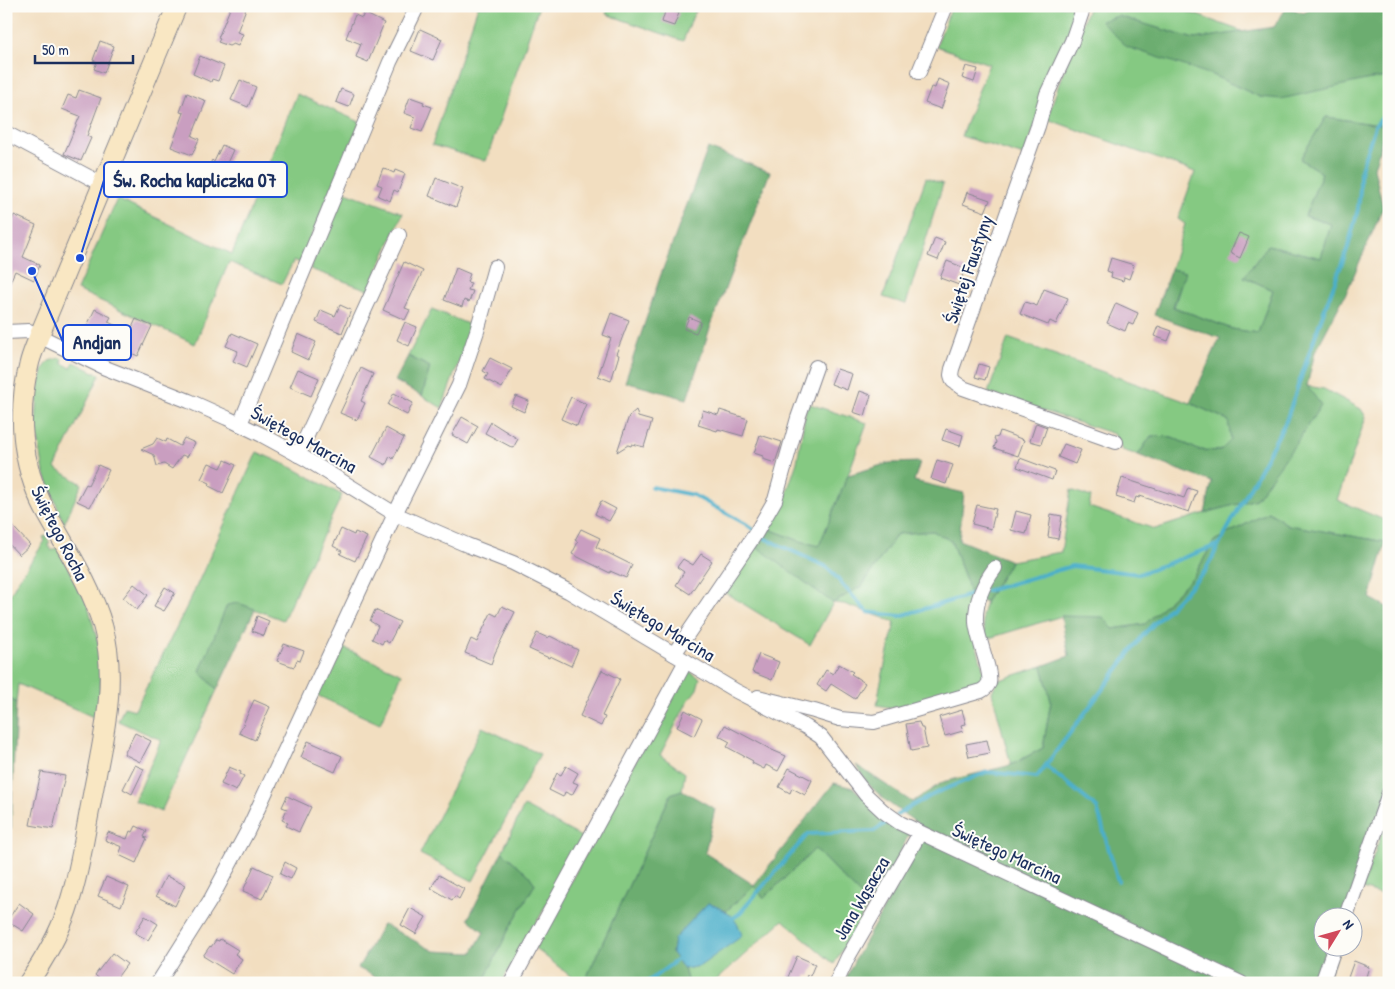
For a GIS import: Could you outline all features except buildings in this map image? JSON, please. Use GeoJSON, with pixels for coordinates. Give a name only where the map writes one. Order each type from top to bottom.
{"type":"FeatureCollection","features":[{"type":"Feature","properties":{"kind":"street","name":"Świętego Rocha"},"geometry":{"type":"LineString","coordinates":[[28,983],[39,968],[60,929],[74,889],[103,735],[109,671],[107,648],[97,607],[88,586],[43,506],[34,486],[22,431],[24,386],[29,363],[39,336],[177,6]]}},
{"type":"Feature","properties":{"kind":"street"},"geometry":{"type":"LineString","coordinates":[[919,72],[946,6]]}},
{"type":"Feature","properties":{"kind":"street","name":"Świętej Faustyny"},"geometry":{"type":"LineString","coordinates":[[1084,6],[1072,41],[1047,94],[1038,126],[951,375],[952,381],[963,388],[1116,442]]}},
{"type":"Feature","properties":{"kind":"street"},"geometry":{"type":"LineString","coordinates":[[240,424],[390,62],[414,11]]}},
{"type":"Feature","properties":{"kind":"street"},"geometry":{"type":"LineString","coordinates":[[6,134],[102,184]]}},
{"type":"Feature","properties":{"kind":"street"},"geometry":{"type":"LineString","coordinates":[[298,455],[399,235]]}},
{"type":"Feature","properties":{"kind":"street"},"geometry":{"type":"LineString","coordinates":[[158,983],[211,899],[247,832],[395,514],[458,385],[477,331],[495,267]]}},
{"type":"Feature","properties":{"kind":"street","name":"Świętego Marcina"},"geometry":{"type":"LineString","coordinates":[[6,332],[29,331],[103,367],[189,401],[240,424],[298,455],[395,514],[534,573],[568,591],[736,691],[806,727],[821,737],[866,795],[883,811],[900,823],[1241,983]]}},
{"type":"Feature","properties":{"kind":"street"},"geometry":{"type":"LineString","coordinates":[[674,654],[756,533],[775,500],[798,418],[816,367]]}},
{"type":"Feature","properties":{"kind":"street"},"geometry":{"type":"LineString","coordinates":[[736,691],[840,719],[874,722],[981,691],[989,681],[977,632],[977,604],[986,580],[995,568]]}},
{"type":"Feature","properties":{"kind":"street"},"geometry":{"type":"LineString","coordinates":[[511,983],[686,662]]}},
{"type":"Feature","properties":{"kind":"street"},"geometry":{"type":"LineString","coordinates":[[1349,906],[1389,793]]}},
{"type":"Feature","properties":{"kind":"street","name":"Jana Wąsacza"},"geometry":{"type":"LineString","coordinates":[[836,983],[848,957],[920,833]]}},
{"type":"Feature","properties":{"kind":"street"},"geometry":{"type":"LineString","coordinates":[[1322,983],[1331,956]]}},
{"type":"Feature","properties":{"kind":"green space"},"geometry":{"type":"Polygon","coordinates":[[[478,6],[539,6],[486,161],[432,145],[478,6]]]}},
{"type":"Feature","properties":{"kind":"green space"},"geometry":{"type":"Polygon","coordinates":[[[609,6],[697,6],[683,41],[606,14],[609,6]]]}},
{"type":"Feature","properties":{"kind":"green space"},"geometry":{"type":"Polygon","coordinates":[[[952,6],[1078,6],[1024,156],[961,136],[989,64],[936,46],[952,6]]]}},
{"type":"Feature","properties":{"kind":"green space"},"geometry":{"type":"Polygon","coordinates":[[[1089,6],[1172,6],[1244,32],[1194,39],[1118,16],[1212,75],[1260,97],[1389,77],[1389,125],[1326,117],[1300,159],[1322,173],[1305,216],[1331,224],[1321,258],[1268,245],[1244,277],[1273,290],[1258,333],[1232,329],[1174,307],[1185,272],[1171,269],[1185,224],[1178,219],[1195,172],[1047,119],[1089,6]]]}},
{"type":"Feature","properties":{"kind":"green space"},"geometry":{"type":"Polygon","coordinates":[[[1312,6],[1389,6],[1389,77],[1370,79],[1281,99],[1260,97],[1212,75],[1127,47],[1101,21],[1118,16],[1194,39],[1274,27],[1287,7],[1304,13],[1312,6]]]}},
{"type":"Feature","properties":{"kind":"green space"},"geometry":{"type":"Polygon","coordinates":[[[297,94],[360,122],[300,263],[294,260],[282,284],[229,262],[195,344],[77,290],[117,199],[232,254],[297,94]]]}},
{"type":"Feature","properties":{"kind":"green space"},"geometry":{"type":"Polygon","coordinates":[[[1326,117],[1386,126],[1374,168],[1383,208],[1347,291],[1315,352],[1307,386],[1321,405],[1256,499],[1205,513],[1212,482],[1138,455],[1151,436],[1172,437],[1198,450],[1220,451],[1231,440],[1228,420],[1190,403],[1220,338],[1154,315],[1171,269],[1185,272],[1173,307],[1232,329],[1258,333],[1273,290],[1244,277],[1268,245],[1321,258],[1331,224],[1305,216],[1322,173],[1300,159],[1326,117]]]}},
{"type":"Feature","properties":{"kind":"green space"},"geometry":{"type":"Polygon","coordinates":[[[708,148],[770,172],[710,328],[687,399],[625,382],[660,277],[708,148]]]}},
{"type":"Feature","properties":{"kind":"green space"},"geometry":{"type":"Polygon","coordinates":[[[926,178],[943,184],[906,304],[883,297],[926,178]]]}},
{"type":"Feature","properties":{"kind":"green space"},"geometry":{"type":"Polygon","coordinates":[[[343,191],[403,213],[369,290],[310,269],[343,191]]]}},
{"type":"Feature","properties":{"kind":"green space"},"geometry":{"type":"Polygon","coordinates":[[[432,309],[475,327],[455,372],[442,408],[422,396],[430,367],[408,356],[432,309]]]}},
{"type":"Feature","properties":{"kind":"green space"},"geometry":{"type":"Polygon","coordinates":[[[1008,338],[1190,403],[1228,420],[1232,440],[1220,451],[1198,450],[1172,437],[1151,436],[1138,455],[1122,450],[1114,434],[988,393],[1008,338]]]}},
{"type":"Feature","properties":{"kind":"green space"},"geometry":{"type":"Polygon","coordinates":[[[408,356],[430,367],[422,396],[395,381],[408,356]]]}},
{"type":"Feature","properties":{"kind":"green space"},"geometry":{"type":"Polygon","coordinates":[[[63,359],[62,363],[71,368],[74,362],[100,375],[55,468],[82,484],[64,524],[44,472],[36,426],[38,390],[44,368],[49,361],[63,359]]]}},
{"type":"Feature","properties":{"kind":"green space"},"geometry":{"type":"Polygon","coordinates":[[[1307,386],[1324,389],[1361,409],[1366,417],[1337,500],[1389,522],[1389,533],[1386,542],[1288,525],[1269,512],[1214,541],[1194,576],[1145,624],[1113,629],[1062,616],[986,639],[982,616],[986,601],[1011,561],[1061,552],[1071,490],[1091,497],[1089,507],[1155,529],[1256,499],[1307,386]]]}},
{"type":"Feature","properties":{"kind":"green space"},"geometry":{"type":"Polygon","coordinates":[[[807,403],[867,423],[819,546],[764,527],[776,506],[786,495],[797,462],[807,403]]]}},
{"type":"Feature","properties":{"kind":"green space"},"geometry":{"type":"Polygon","coordinates":[[[257,452],[293,468],[342,495],[283,620],[238,603],[200,671],[217,690],[161,812],[135,801],[161,740],[118,721],[124,707],[135,710],[192,596],[257,452]]]}},
{"type":"Feature","properties":{"kind":"green space"},"geometry":{"type":"Polygon","coordinates":[[[920,462],[914,481],[964,493],[959,540],[1011,561],[986,601],[971,602],[968,585],[951,541],[933,531],[897,534],[862,586],[833,603],[753,544],[764,527],[819,546],[848,475],[889,463],[920,462]]]}},
{"type":"Feature","properties":{"kind":"green space"},"geometry":{"type":"Polygon","coordinates":[[[1269,512],[1288,525],[1386,542],[1370,598],[1389,608],[1389,796],[1352,906],[1312,906],[1312,956],[1336,956],[1326,983],[844,983],[855,959],[928,831],[886,801],[867,783],[856,765],[912,802],[943,782],[1011,765],[1043,748],[1051,701],[1042,666],[1069,656],[1061,616],[1103,617],[1113,629],[1145,624],[1194,576],[1214,541],[1269,512]]]}},
{"type":"Feature","properties":{"kind":"green space"},"geometry":{"type":"Polygon","coordinates":[[[933,531],[951,541],[968,585],[971,602],[967,613],[985,675],[981,683],[899,709],[877,705],[895,622],[844,604],[833,603],[810,645],[724,592],[753,544],[862,586],[897,534],[933,531]]]}},
{"type":"Feature","properties":{"kind":"green space"},"geometry":{"type":"Polygon","coordinates":[[[46,536],[52,551],[56,548],[59,549],[88,605],[101,654],[98,719],[18,684],[16,703],[6,695],[6,602],[17,582],[45,541],[43,537],[46,536]]]}},
{"type":"Feature","properties":{"kind":"green space"},"geometry":{"type":"Polygon","coordinates":[[[238,603],[255,609],[217,690],[200,671],[227,605],[238,603]]]}},
{"type":"Feature","properties":{"kind":"green space"},"geometry":{"type":"Polygon","coordinates":[[[337,645],[402,674],[380,724],[314,694],[337,645]]]}},
{"type":"Feature","properties":{"kind":"green space"},"geometry":{"type":"Polygon","coordinates":[[[1042,666],[1051,701],[1043,748],[1011,765],[992,692],[997,681],[1042,666]]]}},
{"type":"Feature","properties":{"kind":"green space"},"geometry":{"type":"Polygon","coordinates":[[[685,669],[700,678],[697,689],[688,701],[660,755],[685,773],[682,790],[671,794],[584,983],[579,983],[535,948],[685,669]]]}},
{"type":"Feature","properties":{"kind":"green space"},"geometry":{"type":"Polygon","coordinates":[[[6,695],[16,703],[11,829],[6,835],[6,695]]]}},
{"type":"Feature","properties":{"kind":"green space"},"geometry":{"type":"Polygon","coordinates":[[[482,727],[540,754],[473,881],[420,854],[482,727]]]}},
{"type":"Feature","properties":{"kind":"green space"},"geometry":{"type":"Polygon","coordinates":[[[834,783],[853,788],[909,834],[898,857],[869,904],[815,849],[764,898],[754,886],[726,911],[708,903],[674,939],[672,953],[684,969],[688,983],[584,983],[671,794],[682,790],[715,809],[705,853],[754,885],[834,783]]]}},
{"type":"Feature","properties":{"kind":"green space"},"geometry":{"type":"Polygon","coordinates":[[[524,806],[585,839],[501,983],[483,983],[508,931],[535,884],[528,874],[502,852],[524,806]]]}},
{"type":"Feature","properties":{"kind":"green space"},"geometry":{"type":"Polygon","coordinates":[[[1389,812],[1389,897],[1362,889],[1389,812]]]}},
{"type":"Feature","properties":{"kind":"green space"},"geometry":{"type":"Polygon","coordinates":[[[815,849],[869,904],[834,964],[783,920],[713,983],[688,983],[684,969],[700,966],[739,927],[726,911],[754,885],[765,897],[815,849]]]}},
{"type":"Feature","properties":{"kind":"green space"},"geometry":{"type":"Polygon","coordinates":[[[502,852],[528,874],[535,884],[508,931],[483,983],[387,983],[358,968],[383,924],[434,951],[472,953],[484,932],[468,919],[502,852]]]}},
{"type":"Feature","properties":{"kind":"water"},"geometry":{"type":"Polygon","coordinates":[[[708,903],[730,915],[737,923],[742,936],[700,966],[684,969],[672,953],[674,939],[708,903]]]}},
{"type":"Feature","properties":{"kind":"waterway"},"geometry":{"type":"LineString","coordinates":[[897,815],[938,792],[987,772],[1037,777],[1144,634],[1205,571],[1286,421],[1348,247],[1358,209],[1360,172],[1375,126],[1389,110]]}},
{"type":"Feature","properties":{"kind":"waterway"},"geometry":{"type":"LineString","coordinates":[[652,487],[693,495],[746,524],[766,539],[827,567],[867,612],[900,616],[977,593]]}},
{"type":"Feature","properties":{"kind":"waterway"},"geometry":{"type":"LineString","coordinates":[[986,591],[1072,566],[1139,574],[1218,545]]}},
{"type":"Feature","properties":{"kind":"waterway"},"geometry":{"type":"LineString","coordinates":[[1046,766],[1097,808],[1118,881]]}},
{"type":"Feature","properties":{"kind":"waterway"},"geometry":{"type":"LineString","coordinates":[[730,920],[739,914],[808,834],[874,831],[890,820]]}},
{"type":"Feature","properties":{"kind":"waterway"},"geometry":{"type":"LineString","coordinates":[[646,983],[681,957]]}},
{"type":"Feature","properties":{"kind":"place","name":"Św. Rocha kapliczka 07"},"geometry":{"type":"Point","coordinates":[80,258]}},
{"type":"Feature","properties":{"kind":"place","name":"Andjan"},"geometry":{"type":"Point","coordinates":[32,271]}}]}
